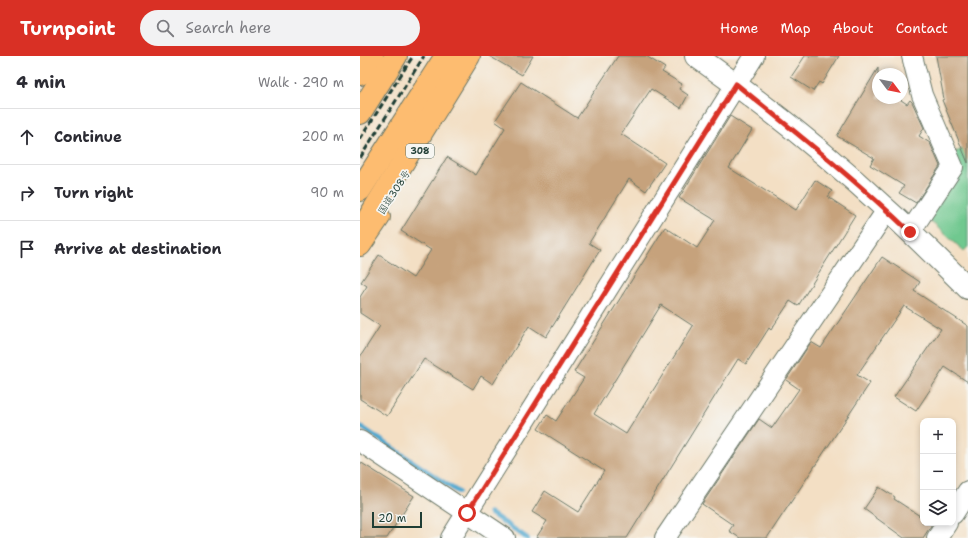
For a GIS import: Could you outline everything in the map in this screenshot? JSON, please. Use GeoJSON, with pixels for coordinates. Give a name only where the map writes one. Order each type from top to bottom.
{"type":"FeatureCollection","features":[{"type":"Feature","properties":{"kind":"highway"},"geometry":{"type":"LineString","coordinates":[[360,74],[372,56]]}},
{"type":"Feature","properties":{"kind":"highway"},"geometry":{"type":"LineString","coordinates":[[360,113],[396,56]]}},
{"type":"Feature","properties":{"kind":"highway"},"geometry":{"type":"LineString","coordinates":[[360,190],[446,56]]}},
{"type":"Feature","properties":{"kind":"highway"},"geometry":{"type":"LineString","coordinates":[[360,232],[469,56]]}},
{"type":"Feature","properties":{"kind":"highway","name":"国道308号"},"geometry":{"type":"LineString","coordinates":[[360,246],[443,115],[478,56]]}},
{"type":"Feature","properties":{"kind":"street"},"geometry":{"type":"LineString","coordinates":[[696,56],[736,84],[887,210],[968,288]]}},
{"type":"Feature","properties":{"kind":"street"},"geometry":{"type":"LineString","coordinates":[[451,538],[754,56]]}},
{"type":"Feature","properties":{"kind":"street"},"geometry":{"type":"LineString","coordinates":[[910,232],[952,167],[922,95],[912,56]]}},
{"type":"Feature","properties":{"kind":"street"},"geometry":{"type":"LineString","coordinates":[[665,538],[887,210]]}},
{"type":"Feature","properties":{"kind":"street"},"geometry":{"type":"LineString","coordinates":[[360,441],[505,538]]}},
{"type":"Feature","properties":{"kind":"street"},"geometry":{"type":"LineString","coordinates":[[956,509],[968,491]]}},
{"type":"Feature","properties":{"kind":"street"},"geometry":{"type":"LineString","coordinates":[[937,538],[945,526]]}},
{"type":"Feature","properties":{"kind":"green space"},"geometry":{"type":"Polygon","coordinates":[[[968,147],[968,247],[964,251],[928,219],[955,152],[968,147]]]}},
{"type":"Feature","properties":{"kind":"building"},"geometry":{"type":"Polygon","coordinates":[[[489,56],[533,56],[522,75],[489,56]]]}},
{"type":"Feature","properties":{"kind":"building"},"geometry":{"type":"Polygon","coordinates":[[[618,56],[646,56],[665,68],[662,72],[682,84],[679,89],[688,95],[681,108],[651,89],[621,134],[665,163],[646,191],[629,179],[589,243],[600,250],[546,337],[529,326],[493,384],[481,376],[473,389],[424,359],[387,416],[360,399],[360,357],[380,326],[360,313],[360,297],[367,286],[361,282],[379,255],[413,278],[431,250],[401,231],[447,157],[476,175],[505,128],[495,121],[521,82],[577,118],[618,56]]]}},
{"type":"Feature","properties":{"kind":"building"},"geometry":{"type":"Polygon","coordinates":[[[805,56],[839,56],[822,84],[819,82],[813,91],[791,77],[805,56]]]}},
{"type":"Feature","properties":{"kind":"building"},"geometry":{"type":"Polygon","coordinates":[[[936,56],[968,56],[968,163],[942,100],[944,99],[936,56]]]}},
{"type":"Feature","properties":{"kind":"building"},"geometry":{"type":"Polygon","coordinates":[[[872,78],[872,104],[908,104],[910,100],[912,102],[924,128],[919,136],[930,143],[940,166],[916,203],[899,193],[904,186],[870,165],[874,158],[837,136],[872,78]]]}},
{"type":"Feature","properties":{"kind":"building"},"geometry":{"type":"Polygon","coordinates":[[[730,116],[752,130],[729,168],[796,210],[815,180],[832,191],[828,197],[855,215],[798,306],[790,301],[771,330],[769,328],[746,364],[738,359],[627,538],[536,538],[547,521],[532,512],[545,491],[578,512],[604,471],[538,429],[547,415],[556,421],[584,378],[574,372],[665,227],[697,248],[715,220],[679,198],[730,116]],[[661,305],[594,414],[626,434],[693,326],[661,305]]]}},
{"type":"Feature","properties":{"kind":"building"},"geometry":{"type":"Polygon","coordinates":[[[882,257],[920,282],[914,291],[968,326],[968,382],[945,367],[916,411],[894,397],[941,329],[904,306],[857,375],[870,383],[767,538],[740,538],[729,531],[733,525],[702,504],[759,419],[772,428],[799,389],[786,380],[811,342],[821,348],[882,257]]]}},
{"type":"Feature","properties":{"kind":"building"},"geometry":{"type":"Polygon","coordinates":[[[360,462],[414,496],[387,538],[360,538],[360,462]]]}},
{"type":"Feature","properties":{"kind":"building"},"geometry":{"type":"Polygon","coordinates":[[[879,487],[920,516],[920,526],[931,526],[923,538],[904,538],[864,509],[879,487]]]}},
{"type":"Feature","properties":{"kind":"waterway"},"geometry":{"type":"LineString","coordinates":[[360,426],[458,492]]}},
{"type":"Feature","properties":{"kind":"waterway"},"geometry":{"type":"LineString","coordinates":[[490,513],[527,538]]}},
{"type":"Feature","properties":{"kind":"railway"},"geometry":{"type":"LineString","coordinates":[[360,139],[413,56]]}},
{"type":"Feature","properties":{"kind":"railway"},"geometry":{"type":"LineString","coordinates":[[360,158],[424,56]]}},
{"type":"Feature","properties":{"kind":"route"},"geometry":{"type":"LineString","coordinates":[[467,513],[736,84],[820,152],[910,232]]}}]}
